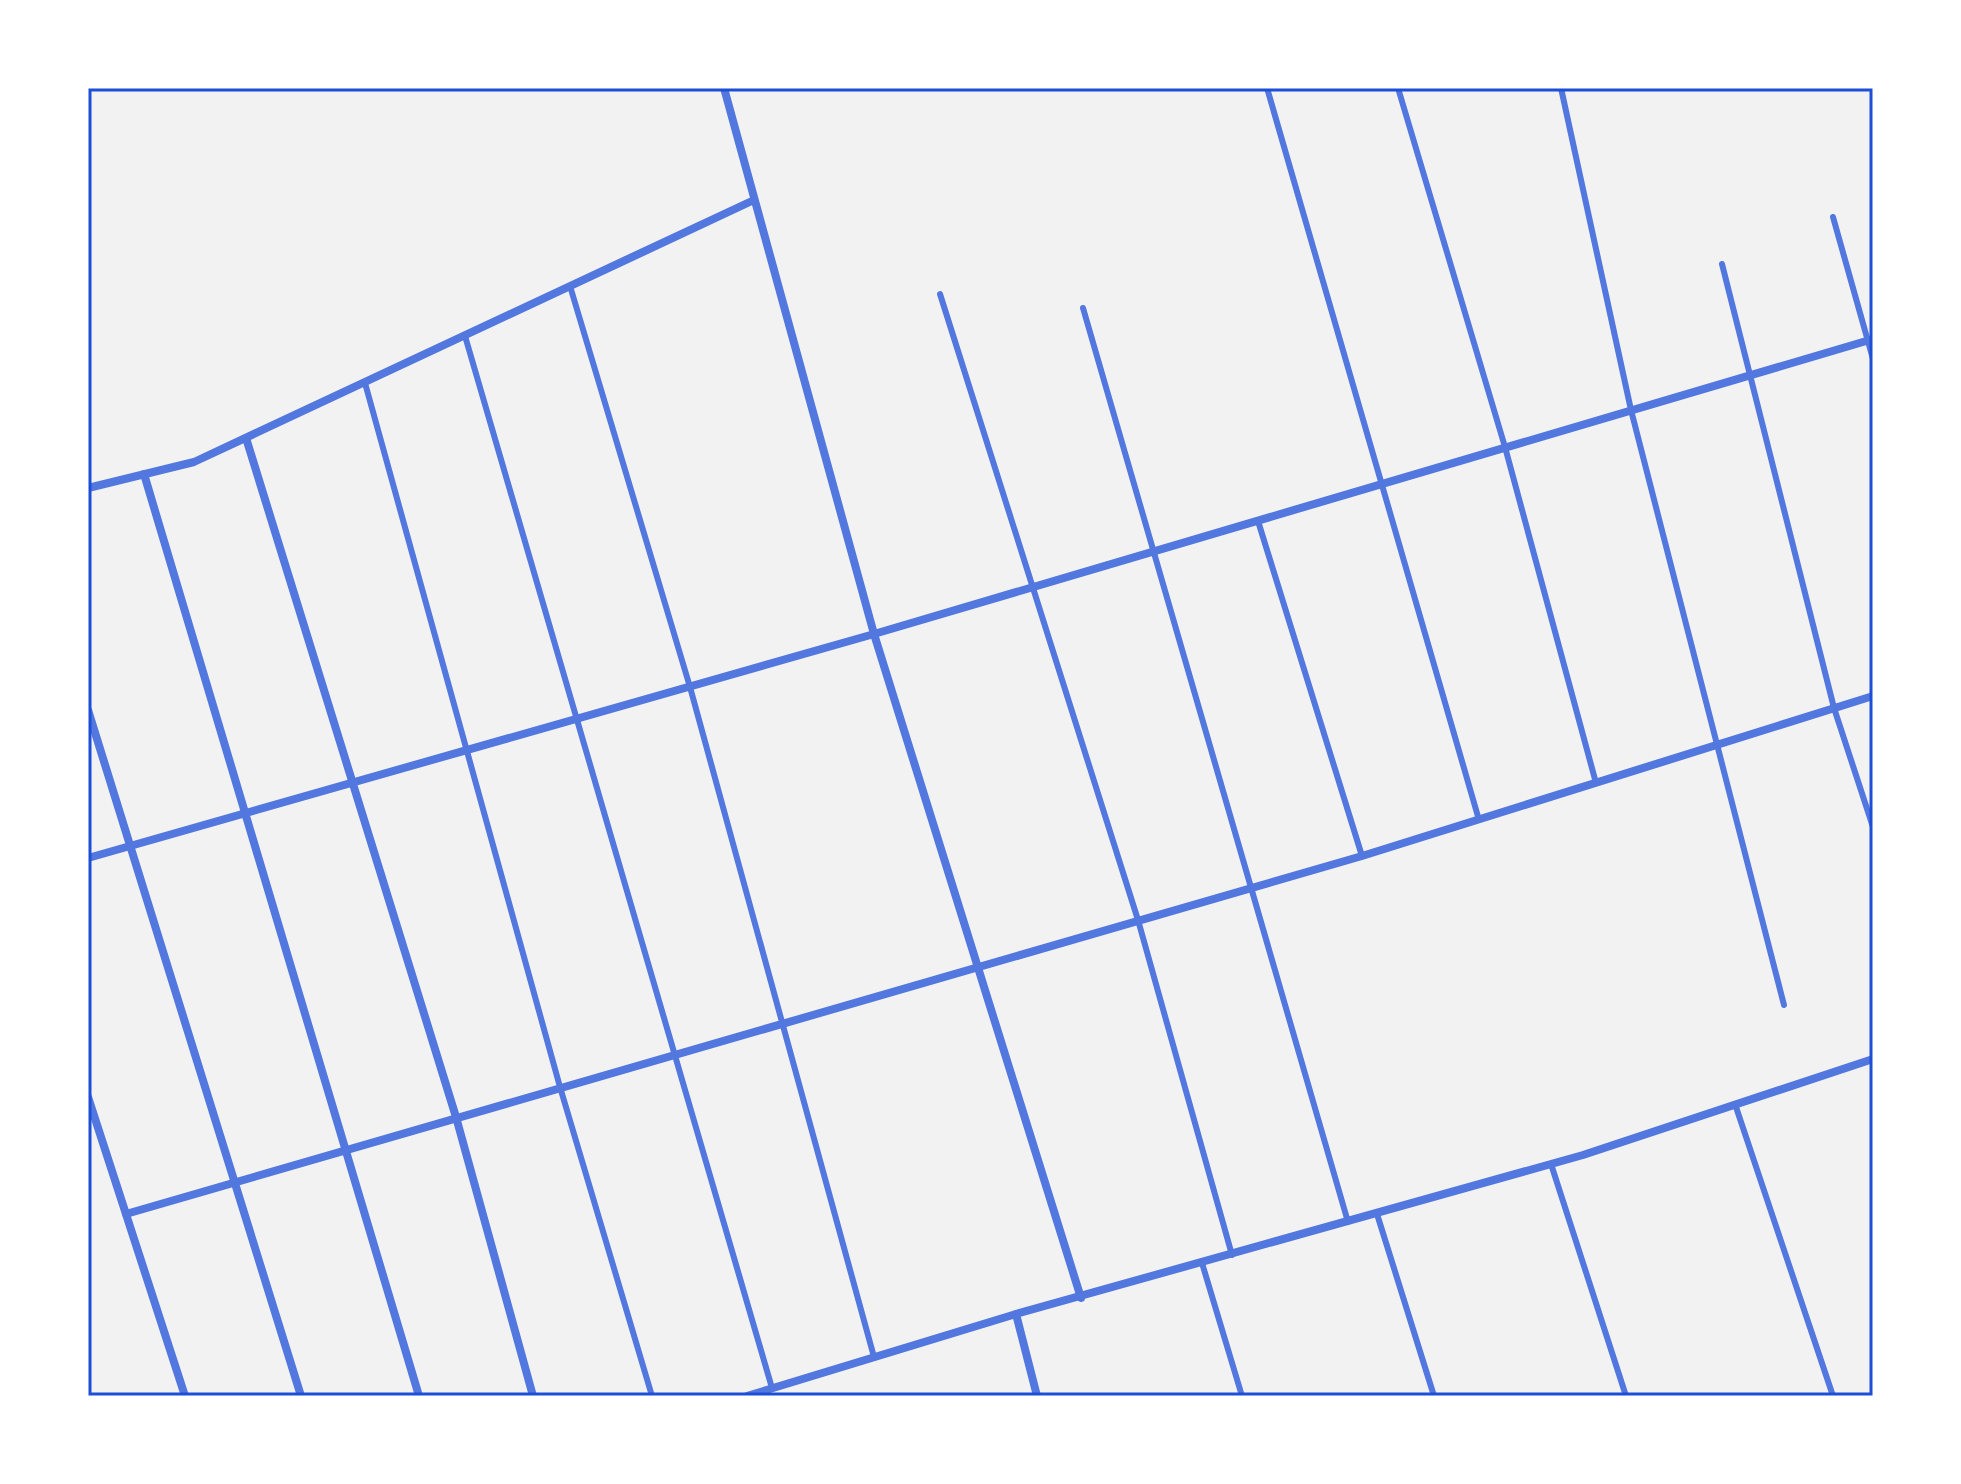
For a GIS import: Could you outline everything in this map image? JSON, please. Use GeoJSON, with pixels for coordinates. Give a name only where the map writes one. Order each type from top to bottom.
{"type":"FeatureCollection","features":[{"type":"Feature","properties":{"kind":"street"},"geometry":{"type":"LineString","coordinates":[[724,88],[874,634],[1081,1298]]}},
{"type":"Feature","properties":{"kind":"street"},"geometry":{"type":"LineString","coordinates":[[88,488],[194,462],[754,200]]}},
{"type":"Feature","properties":{"kind":"street"},"geometry":{"type":"LineString","coordinates":[[88,858],[874,634],[1870,339]]}},
{"type":"Feature","properties":{"kind":"street"},"geometry":{"type":"LineString","coordinates":[[246,438],[456,1117],[533,1396]]}},
{"type":"Feature","properties":{"kind":"street"},"geometry":{"type":"LineString","coordinates":[[144,474],[419,1396]]}},
{"type":"Feature","properties":{"kind":"street"},"geometry":{"type":"LineString","coordinates":[[126,1214],[1362,856],[1873,696]]}},
{"type":"Feature","properties":{"kind":"street"},"geometry":{"type":"LineString","coordinates":[[88,710],[237,1181],[301,1396]]}},
{"type":"Feature","properties":{"kind":"street"},"geometry":{"type":"LineString","coordinates":[[747,1396],[1016,1314],[1551,1164],[1873,1059]]}},
{"type":"Feature","properties":{"kind":"street"},"geometry":{"type":"LineString","coordinates":[[88,1097],[185,1396]]}},
{"type":"Feature","properties":{"kind":"street"},"geometry":{"type":"LineString","coordinates":[[1016,1314],[1037,1396]]}},
{"type":"Feature","properties":{"kind":"lane"},"geometry":{"type":"LineString","coordinates":[[1267,88],[1479,820]]}},
{"type":"Feature","properties":{"kind":"lane"},"geometry":{"type":"LineString","coordinates":[[1398,88],[1505,447],[1596,783]]}},
{"type":"Feature","properties":{"kind":"lane"},"geometry":{"type":"LineString","coordinates":[[1561,88],[1631,410],[1784,1005]]}},
{"type":"Feature","properties":{"kind":"lane"},"geometry":{"type":"LineString","coordinates":[[1833,217],[1870,339],[1873,359]]}},
{"type":"Feature","properties":{"kind":"lane"},"geometry":{"type":"LineString","coordinates":[[1722,264],[1834,708],[1873,827]]}},
{"type":"Feature","properties":{"kind":"lane"},"geometry":{"type":"LineString","coordinates":[[570,286],[690,687],[874,1357]]}},
{"type":"Feature","properties":{"kind":"lane"},"geometry":{"type":"LineString","coordinates":[[940,294],[1138,920],[1232,1255]]}},
{"type":"Feature","properties":{"kind":"lane"},"geometry":{"type":"LineString","coordinates":[[1083,308],[1348,1222]]}},
{"type":"Feature","properties":{"kind":"lane"},"geometry":{"type":"LineString","coordinates":[[465,336],[672,1054],[772,1388]]}},
{"type":"Feature","properties":{"kind":"lane"},"geometry":{"type":"LineString","coordinates":[[365,383],[560,1087],[652,1396]]}},
{"type":"Feature","properties":{"kind":"lane"},"geometry":{"type":"LineString","coordinates":[[1258,521],[1362,856]]}},
{"type":"Feature","properties":{"kind":"lane"},"geometry":{"type":"LineString","coordinates":[[1735,1104],[1833,1396]]}},
{"type":"Feature","properties":{"kind":"lane"},"geometry":{"type":"LineString","coordinates":[[1551,1164],[1626,1396]]}},
{"type":"Feature","properties":{"kind":"lane"},"geometry":{"type":"LineString","coordinates":[[1377,1214],[1434,1396]]}},
{"type":"Feature","properties":{"kind":"lane"},"geometry":{"type":"LineString","coordinates":[[1202,1263],[1242,1396]]}}]}
